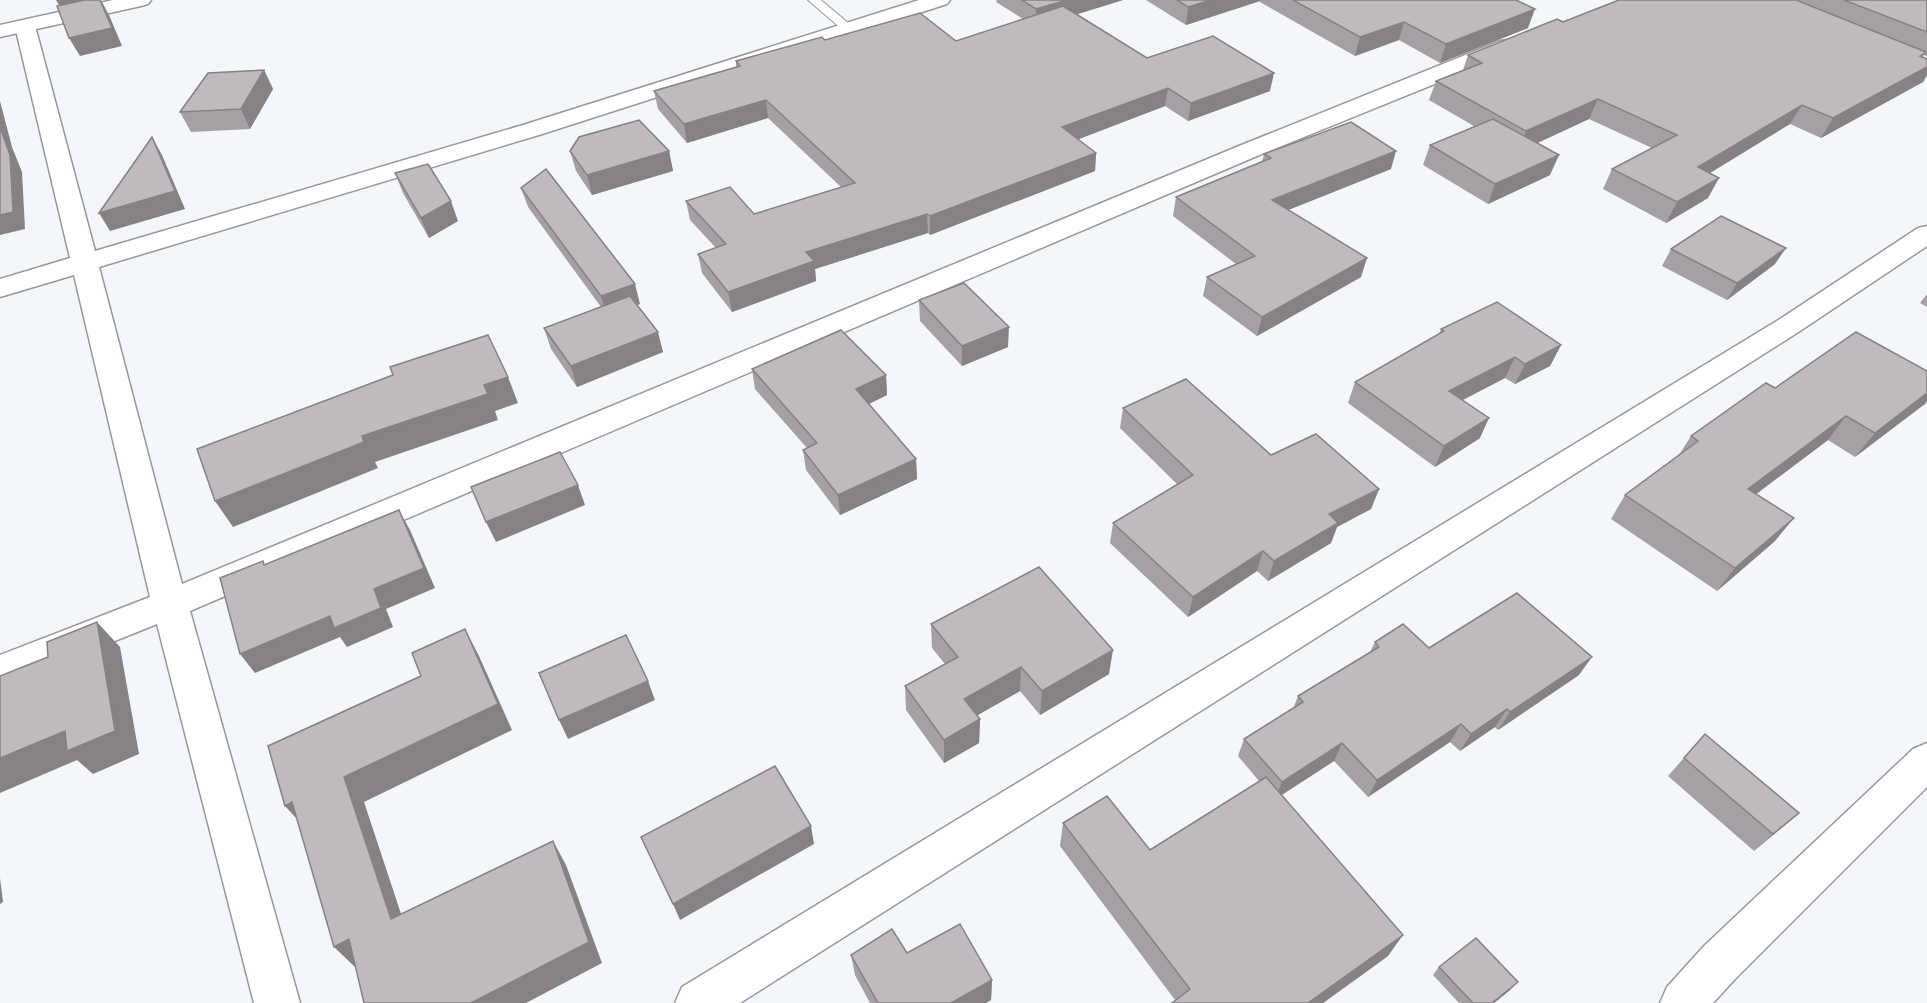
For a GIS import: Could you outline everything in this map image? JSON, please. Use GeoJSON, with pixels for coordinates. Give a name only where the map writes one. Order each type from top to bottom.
{"type":"FeatureCollection","features":[{"type":"Feature","properties":{"kind":"street"},"geometry":{"type":"LineString","coordinates":[[141,0],[12,28],[83,262],[170,604],[277,1003]]}},
{"type":"Feature","properties":{"kind":"street"},"geometry":{"type":"LineString","coordinates":[[0,288],[531,130],[940,0]]}},
{"type":"Feature","properties":{"kind":"street"},"geometry":{"type":"LineString","coordinates":[[0,672],[170,604],[1248,151],[1533,36]]}},
{"type":"Feature","properties":{"kind":"street"},"geometry":{"type":"LineString","coordinates":[[698,1003],[1780,331],[1927,234]]}},
{"type":"Feature","properties":{"kind":"street"},"geometry":{"type":"LineString","coordinates":[[1683,1003],[1720,962],[1927,761]]}},
{"type":"Feature","properties":{"kind":"lane"},"geometry":{"type":"LineString","coordinates":[[814,0],[848,28]]}},
{"type":"Feature","properties":{"kind":"building"},"geometry":{"type":"Polygon","coordinates":[[[85,0],[100,0],[112,28],[69,38],[57,6],[85,0]]]}},
{"type":"Feature","properties":{"kind":"building"},"geometry":{"type":"Polygon","coordinates":[[[1022,0],[1067,0],[1036,9],[1022,0]]]}},
{"type":"Feature","properties":{"kind":"building"},"geometry":{"type":"Polygon","coordinates":[[[1177,0],[1211,0],[1188,7],[1177,0]]]}},
{"type":"Feature","properties":{"kind":"building"},"geometry":{"type":"Polygon","coordinates":[[[1293,0],[1516,0],[1535,9],[1446,44],[1404,22],[1360,37],[1293,0]]]}},
{"type":"Feature","properties":{"kind":"building"},"geometry":{"type":"Polygon","coordinates":[[[1619,0],[1796,0],[1926,52],[1920,56],[1927,59],[1927,67],[1833,118],[1802,105],[1698,167],[1719,178],[1677,202],[1612,169],[1677,135],[1598,99],[1526,131],[1436,81],[1482,63],[1468,55],[1557,19],[1563,22],[1619,0]]]}},
{"type":"Feature","properties":{"kind":"building"},"geometry":{"type":"Polygon","coordinates":[[[1844,0],[1927,0],[1927,32],[1844,0]]]}},
{"type":"Feature","properties":{"kind":"building"},"geometry":{"type":"Polygon","coordinates":[[[1063,6],[1147,58],[1213,36],[1274,73],[1191,103],[1168,88],[1062,127],[1096,153],[930,216],[927,214],[806,252],[814,261],[728,292],[698,254],[726,244],[686,201],[730,187],[754,214],[855,183],[766,100],[684,124],[654,91],[740,66],[736,61],[822,37],[825,40],[920,13],[956,41],[1063,6]]]}},
{"type":"Feature","properties":{"kind":"building"},"geometry":{"type":"Polygon","coordinates":[[[264,70],[241,109],[180,112],[208,73],[264,70]]]}},
{"type":"Feature","properties":{"kind":"building"},"geometry":{"type":"Polygon","coordinates":[[[1493,119],[1559,155],[1495,184],[1430,145],[1493,119]]]}},
{"type":"Feature","properties":{"kind":"building"},"geometry":{"type":"Polygon","coordinates":[[[639,120],[669,151],[587,175],[570,151],[579,137],[639,120]]]}},
{"type":"Feature","properties":{"kind":"building"},"geometry":{"type":"Polygon","coordinates":[[[1351,122],[1396,151],[1272,200],[1367,258],[1262,317],[1207,277],[1255,256],[1176,197],[1271,158],[1264,154],[1351,122]]]}},
{"type":"Feature","properties":{"kind":"building"},"geometry":{"type":"Polygon","coordinates":[[[0,127],[10,155],[13,212],[0,215],[0,127]]]}},
{"type":"Feature","properties":{"kind":"building"},"geometry":{"type":"Polygon","coordinates":[[[152,137],[175,191],[99,213],[152,137]]]}},
{"type":"Feature","properties":{"kind":"building"},"geometry":{"type":"Polygon","coordinates":[[[428,164],[451,201],[421,218],[395,173],[428,164]]]}},
{"type":"Feature","properties":{"kind":"building"},"geometry":{"type":"Polygon","coordinates":[[[546,169],[635,284],[601,296],[521,188],[546,169]]]}},
{"type":"Feature","properties":{"kind":"building"},"geometry":{"type":"Polygon","coordinates":[[[1721,216],[1786,248],[1737,283],[1671,249],[1721,216]]]}},
{"type":"Feature","properties":{"kind":"building"},"geometry":{"type":"Polygon","coordinates":[[[964,283],[1009,327],[962,346],[919,300],[964,283]]]}},
{"type":"Feature","properties":{"kind":"building"},"geometry":{"type":"Polygon","coordinates":[[[630,296],[658,332],[571,366],[544,328],[630,296]]]}},
{"type":"Feature","properties":{"kind":"building"},"geometry":{"type":"Polygon","coordinates":[[[1497,302],[1561,345],[1525,364],[1515,357],[1449,391],[1489,418],[1444,446],[1355,382],[1444,331],[1441,329],[1497,302]]]}},
{"type":"Feature","properties":{"kind":"building"},"geometry":{"type":"Polygon","coordinates":[[[841,330],[886,375],[856,389],[916,459],[838,495],[803,450],[817,443],[752,369],[841,330]]]}},
{"type":"Feature","properties":{"kind":"building"},"geometry":{"type":"Polygon","coordinates":[[[1856,332],[1927,371],[1927,393],[1875,433],[1846,416],[1748,489],[1794,518],[1735,568],[1625,495],[1698,441],[1691,436],[1766,383],[1775,388],[1856,332]]]}},
{"type":"Feature","properties":{"kind":"building"},"geometry":{"type":"Polygon","coordinates":[[[488,335],[508,377],[484,385],[488,394],[362,436],[364,442],[215,501],[197,449],[393,375],[390,367],[488,335]]]}},
{"type":"Feature","properties":{"kind":"building"},"geometry":{"type":"Polygon","coordinates":[[[1186,379],[1271,455],[1316,434],[1379,489],[1329,514],[1338,523],[1274,561],[1263,551],[1193,597],[1113,523],[1193,475],[1123,408],[1186,379]]]}},
{"type":"Feature","properties":{"kind":"building"},"geometry":{"type":"Polygon","coordinates":[[[560,452],[578,485],[486,522],[471,487],[560,452]]]}},
{"type":"Feature","properties":{"kind":"building"},"geometry":{"type":"Polygon","coordinates":[[[399,510],[424,568],[374,589],[381,608],[334,628],[330,616],[240,654],[220,578],[263,561],[264,565],[399,510]]]}},
{"type":"Feature","properties":{"kind":"building"},"geometry":{"type":"Polygon","coordinates":[[[1039,567],[1113,650],[1042,691],[1021,667],[964,699],[980,719],[944,740],[905,686],[958,657],[931,624],[1039,567]]]}},
{"type":"Feature","properties":{"kind":"building"},"geometry":{"type":"Polygon","coordinates":[[[1517,593],[1592,657],[1510,712],[1507,709],[1471,734],[1461,724],[1377,780],[1342,743],[1282,782],[1244,739],[1303,702],[1298,696],[1379,647],[1375,642],[1403,624],[1429,648],[1517,593]]]}},
{"type":"Feature","properties":{"kind":"building"},"geometry":{"type":"Polygon","coordinates":[[[97,622],[115,731],[67,751],[65,731],[0,758],[0,676],[48,657],[47,642],[97,622]]]}},
{"type":"Feature","properties":{"kind":"building"},"geometry":{"type":"Polygon","coordinates":[[[465,629],[498,704],[344,777],[391,919],[553,841],[589,942],[471,1003],[364,1003],[349,939],[334,947],[292,802],[285,806],[268,746],[421,676],[412,653],[465,629]]]}},
{"type":"Feature","properties":{"kind":"building"},"geometry":{"type":"Polygon","coordinates":[[[626,635],[648,681],[559,720],[539,673],[626,635]]]}},
{"type":"Feature","properties":{"kind":"building"},"geometry":{"type":"Polygon","coordinates":[[[1705,734],[1799,813],[1773,834],[1684,758],[1705,734]]]}},
{"type":"Feature","properties":{"kind":"building"},"geometry":{"type":"Polygon","coordinates":[[[775,766],[811,826],[673,904],[641,837],[775,766]]]}},
{"type":"Feature","properties":{"kind":"building"},"geometry":{"type":"Polygon","coordinates":[[[1266,777],[1403,935],[1308,1003],[1172,1003],[1190,989],[1063,823],[1107,796],[1150,850],[1266,777]]]}},
{"type":"Feature","properties":{"kind":"building"},"geometry":{"type":"Polygon","coordinates":[[[960,924],[992,980],[951,1003],[878,1003],[851,955],[892,929],[907,953],[960,924]]]}},
{"type":"Feature","properties":{"kind":"building"},"geometry":{"type":"Polygon","coordinates":[[[1476,938],[1518,982],[1492,1003],[1473,1003],[1439,967],[1476,938]]]}}]}
